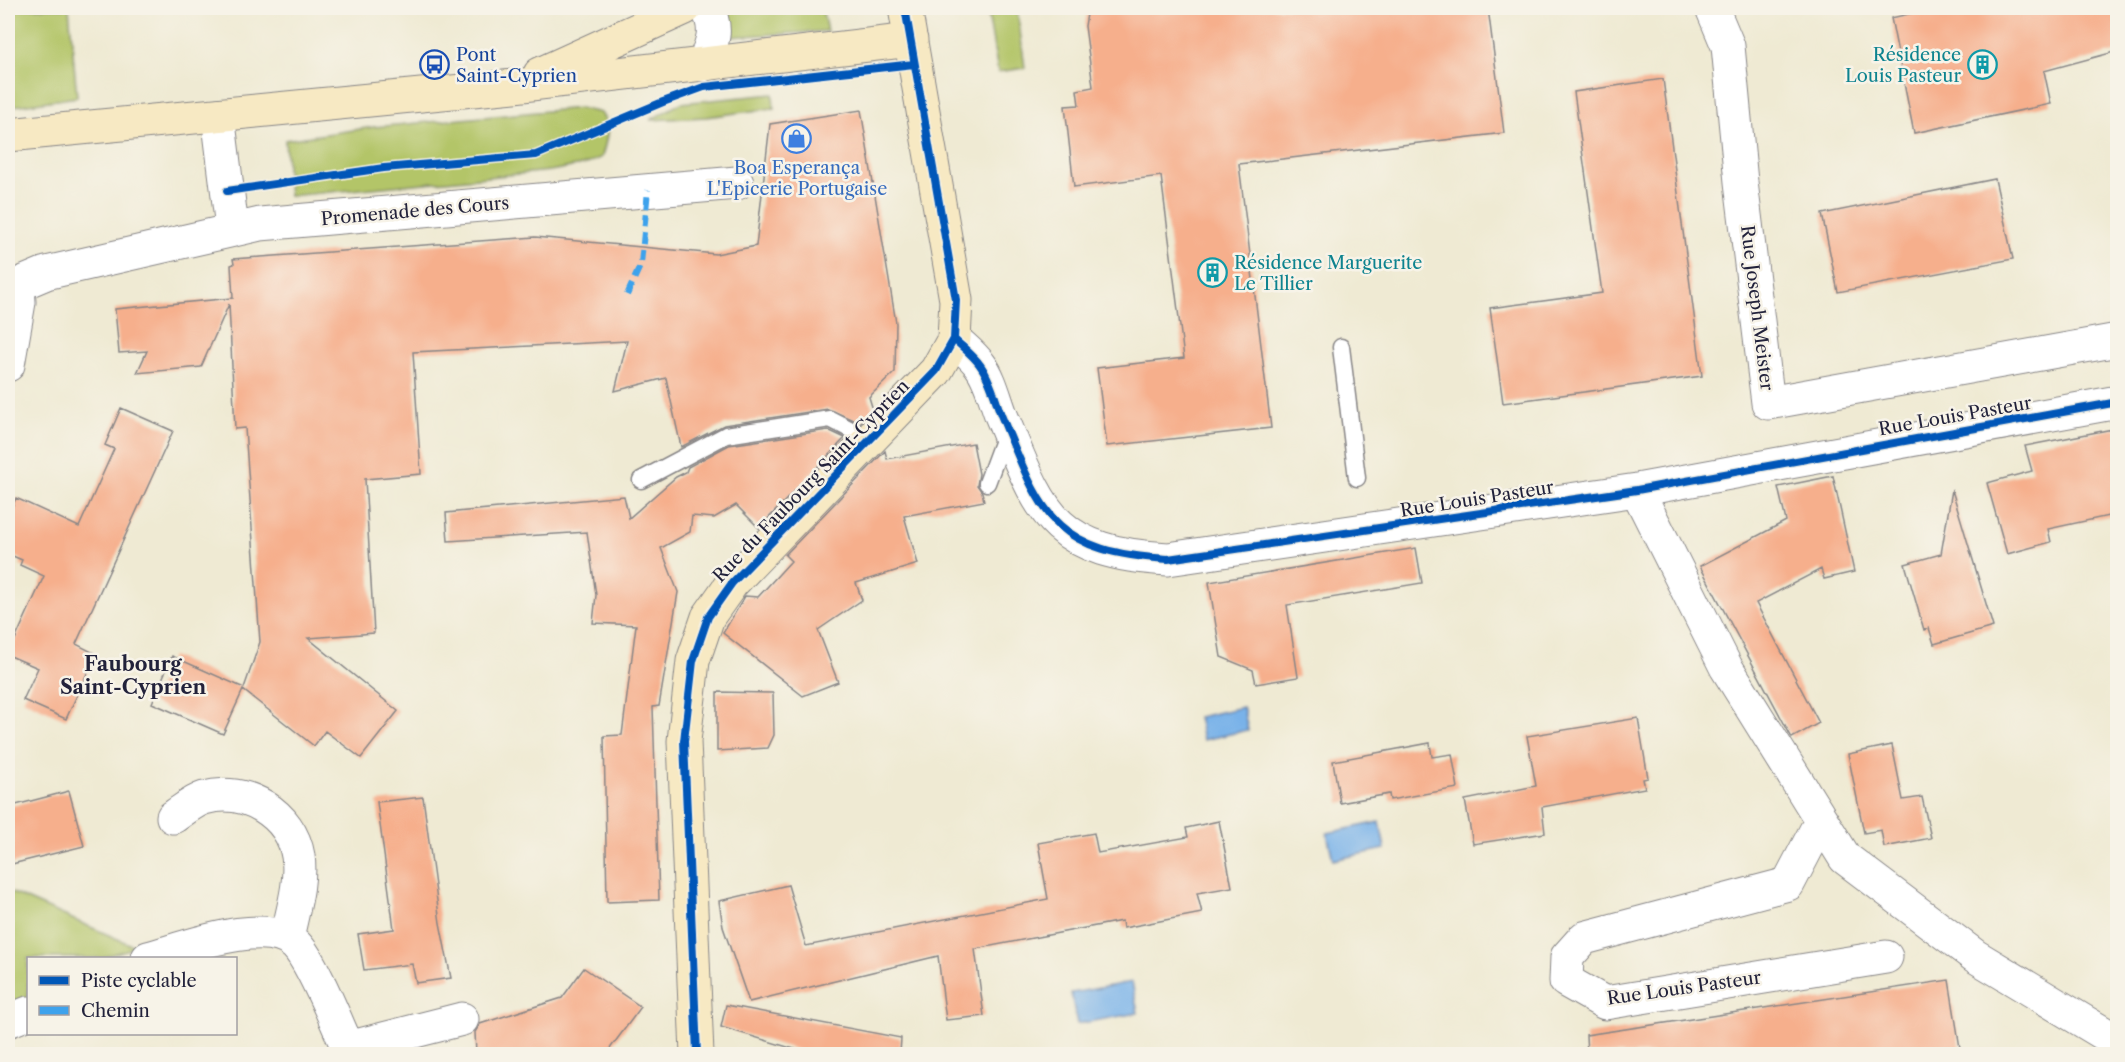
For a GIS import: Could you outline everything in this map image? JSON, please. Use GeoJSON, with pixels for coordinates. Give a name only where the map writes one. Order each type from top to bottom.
{"type":"FeatureCollection","features":[{"type":"Feature","properties":{"kind":"street"},"geometry":{"type":"LineString","coordinates":[[514,86],[685,8]]}},
{"type":"Feature","properties":{"kind":"street"},"geometry":{"type":"LineString","coordinates":[[703,65],[714,40],[715,29],[707,8]]}},
{"type":"Feature","properties":{"kind":"street","name":"Rue du Faubourg Saint-Cyprien"},"geometry":{"type":"LineString","coordinates":[[696,1054],[684,741],[693,660],[708,617],[732,583],[936,371],[954,339],[956,300],[905,8]]}},
{"type":"Feature","properties":{"kind":"street","name":"Rue Joseph Meister"},"geometry":{"type":"LineString","coordinates":[[1713,8],[1728,46],[1741,182],[1768,403],[2118,340]]}},
{"type":"Feature","properties":{"kind":"street"},"geometry":{"type":"LineString","coordinates":[[8,135],[514,86],[911,40]]}},
{"type":"Feature","properties":{"kind":"street"},"geometry":{"type":"LineString","coordinates":[[218,115],[232,228]]}},
{"type":"Feature","properties":{"kind":"street","name":"Promenade des Cours"},"geometry":{"type":"LineString","coordinates":[[13,287],[46,273],[232,228],[737,183]]}},
{"type":"Feature","properties":{"kind":"street"},"geometry":{"type":"LineString","coordinates":[[8,365],[19,302],[13,287]]}},
{"type":"Feature","properties":{"kind":"street","name":"Rue Louis Pasteur"},"geometry":{"type":"LineString","coordinates":[[954,339],[981,366],[1042,507],[1062,530],[1096,548],[1127,557],[1168,559],[1637,490],[2118,402]]}},
{"type":"Feature","properties":{"kind":"street"},"geometry":{"type":"LineString","coordinates":[[1637,490],[1726,667],[1845,858],[1975,956],[2118,1041]]}},
{"type":"Feature","properties":{"kind":"street"},"geometry":{"type":"LineString","coordinates":[[173,817],[203,798],[236,796],[259,803],[279,818],[294,842],[299,869],[287,938]]}},
{"type":"Feature","properties":{"kind":"street","name":"Rue Louis Pasteur"},"geometry":{"type":"LineString","coordinates":[[1821,821],[1788,884],[1584,938],[1567,957],[1566,981],[1605,1003],[1886,957]]}},
{"type":"Feature","properties":{"kind":"street"},"geometry":{"type":"LineString","coordinates":[[152,957],[226,936],[258,933],[287,938],[301,952],[336,1051],[462,1019]]}},
{"type":"Feature","properties":{"kind":"street"},"geometry":{"type":"LineString","coordinates":[[8,1022],[27,1012]]}},
{"type":"Feature","properties":{"kind":"lane"},"geometry":{"type":"LineString","coordinates":[[1341,347],[1357,478]]}},
{"type":"Feature","properties":{"kind":"lane"},"geometry":{"type":"LineString","coordinates":[[641,480],[726,435],[830,419],[871,440]]}},
{"type":"Feature","properties":{"kind":"lane"},"geometry":{"type":"LineString","coordinates":[[987,483],[1007,428]]}},
{"type":"Feature","properties":{"kind":"green space"},"geometry":{"type":"Polygon","coordinates":[[[69,8],[77,97],[8,107],[8,10],[69,8]]]}},
{"type":"Feature","properties":{"kind":"green space"},"geometry":{"type":"Polygon","coordinates":[[[722,8],[822,8],[827,31],[729,37],[722,8]]]}},
{"type":"Feature","properties":{"kind":"green space"},"geometry":{"type":"Polygon","coordinates":[[[987,8],[1017,8],[1025,68],[998,72],[987,8]]]}},
{"type":"Feature","properties":{"kind":"green space"},"geometry":{"type":"Polygon","coordinates":[[[773,94],[774,108],[706,117],[650,120],[681,103],[773,94]]]}},
{"type":"Feature","properties":{"kind":"green space"},"geometry":{"type":"Polygon","coordinates":[[[580,108],[601,113],[607,129],[602,157],[587,164],[550,171],[289,196],[285,140],[374,127],[580,108]]]}},
{"type":"Feature","properties":{"kind":"green space"},"geometry":{"type":"Polygon","coordinates":[[[8,891],[136,947],[104,957],[27,957],[27,1000],[8,1010],[8,891]]]}},
{"type":"Feature","properties":{"kind":"water"},"geometry":{"type":"Polygon","coordinates":[[[1243,707],[1248,730],[1203,740],[1198,717],[1243,707]]]}},
{"type":"Feature","properties":{"kind":"water"},"geometry":{"type":"Polygon","coordinates":[[[1380,822],[1385,849],[1333,860],[1327,833],[1380,822]]]}},
{"type":"Feature","properties":{"kind":"water"},"geometry":{"type":"Polygon","coordinates":[[[1132,982],[1138,1013],[1077,1024],[1071,993],[1132,982]]]}},
{"type":"Feature","properties":{"kind":"building","name":"Résidence Marguerite Le Tillier"},"geometry":{"type":"Polygon","coordinates":[[[1088,8],[1488,8],[1504,133],[1239,164],[1271,428],[1107,446],[1097,368],[1184,358],[1161,176],[1074,187],[1065,106],[1079,105],[1077,90],[1093,87],[1085,26],[1088,8]]]}},
{"type":"Feature","properties":{"kind":"building","name":"Résidence Louis Pasteur"},"geometry":{"type":"Polygon","coordinates":[[[1935,8],[2118,8],[2118,51],[2044,71],[2051,104],[1914,133],[1891,18],[1935,8]]]}},
{"type":"Feature","properties":{"kind":"building"},"geometry":{"type":"Polygon","coordinates":[[[1663,79],[1702,376],[1503,403],[1490,308],[1602,293],[1574,92],[1663,79]]]}},
{"type":"Feature","properties":{"kind":"building"},"geometry":{"type":"Polygon","coordinates":[[[861,110],[896,323],[895,372],[869,397],[873,410],[860,423],[828,409],[724,425],[681,447],[666,378],[615,391],[627,341],[413,352],[421,474],[365,479],[374,633],[308,638],[398,711],[361,758],[325,731],[314,746],[243,690],[223,734],[152,703],[172,656],[244,688],[260,642],[245,428],[235,429],[229,304],[201,367],[137,373],[147,351],[119,353],[115,309],[233,298],[231,265],[234,264],[233,259],[535,237],[716,254],[756,246],[770,124],[861,110]]]}},
{"type":"Feature","properties":{"kind":"building"},"geometry":{"type":"Polygon","coordinates":[[[1995,179],[2013,259],[1838,292],[1822,214],[1995,179]]]}},
{"type":"Feature","properties":{"kind":"building"},"geometry":{"type":"Polygon","coordinates":[[[121,408],[173,431],[76,644],[96,654],[66,719],[23,700],[38,668],[8,655],[44,576],[20,565],[22,560],[8,554],[8,516],[16,498],[79,527],[114,449],[105,445],[121,408]]]}},
{"type":"Feature","properties":{"kind":"building"},"geometry":{"type":"Polygon","coordinates":[[[2118,428],[2118,514],[2048,529],[2051,542],[2007,554],[1987,483],[2032,471],[2025,446],[2118,428]]]}},
{"type":"Feature","properties":{"kind":"building"},"geometry":{"type":"Polygon","coordinates":[[[828,430],[845,438],[759,528],[736,505],[714,518],[692,516],[690,532],[661,548],[678,592],[659,706],[653,707],[659,900],[607,902],[604,736],[622,735],[636,625],[593,623],[596,595],[587,532],[448,541],[446,513],[624,496],[629,518],[676,477],[686,472],[688,467],[729,445],[828,430]]]}},
{"type":"Feature","properties":{"kind":"building"},"geometry":{"type":"Polygon","coordinates":[[[973,443],[979,474],[977,485],[984,501],[904,516],[918,564],[856,583],[862,600],[818,630],[838,682],[803,696],[723,633],[745,596],[758,597],[791,561],[785,555],[885,451],[887,459],[973,443]]]}},
{"type":"Feature","properties":{"kind":"building"},"geometry":{"type":"Polygon","coordinates":[[[1833,476],[1854,572],[1824,579],[1821,569],[1756,603],[1819,723],[1792,738],[1700,566],[1786,521],[1778,487],[1833,476]]]}},
{"type":"Feature","properties":{"kind":"building"},"geometry":{"type":"Polygon","coordinates":[[[1952,490],[1993,627],[1934,644],[1929,628],[1924,630],[1905,564],[1941,554],[1952,490]]]}},
{"type":"Feature","properties":{"kind":"building"},"geometry":{"type":"Polygon","coordinates":[[[1416,548],[1422,583],[1287,605],[1298,677],[1256,684],[1253,670],[1221,657],[1209,582],[1416,548]]]}},
{"type":"Feature","properties":{"kind":"building"},"geometry":{"type":"Polygon","coordinates":[[[717,692],[773,693],[774,735],[768,748],[717,751],[717,692]]]}},
{"type":"Feature","properties":{"kind":"building"},"geometry":{"type":"Polygon","coordinates":[[[1638,718],[1648,778],[1643,779],[1645,788],[1542,807],[1545,833],[1473,844],[1465,800],[1536,786],[1527,736],[1638,718]]]}},
{"type":"Feature","properties":{"kind":"building"},"geometry":{"type":"Polygon","coordinates":[[[1430,743],[1432,757],[1452,754],[1458,788],[1390,800],[1389,794],[1340,803],[1333,761],[1430,743]]]}},
{"type":"Feature","properties":{"kind":"building"},"geometry":{"type":"Polygon","coordinates":[[[1892,745],[1903,800],[1922,797],[1931,838],[1884,847],[1881,830],[1864,833],[1848,754],[1892,745]]]}},
{"type":"Feature","properties":{"kind":"building"},"geometry":{"type":"Polygon","coordinates":[[[69,791],[84,846],[8,865],[8,807],[69,791]]]}},
{"type":"Feature","properties":{"kind":"building"},"geometry":{"type":"Polygon","coordinates":[[[423,797],[440,923],[451,978],[416,983],[412,964],[364,970],[358,934],[394,929],[377,802],[423,797]]]}},
{"type":"Feature","properties":{"kind":"building"},"geometry":{"type":"Polygon","coordinates":[[[1219,821],[1232,887],[1197,893],[1202,913],[1123,928],[1122,921],[975,949],[984,1016],[946,1020],[938,956],[749,1002],[723,927],[719,901],[788,885],[806,946],[1048,899],[1038,843],[1094,833],[1098,853],[1188,837],[1186,828],[1219,821]]]}},
{"type":"Feature","properties":{"kind":"building"},"geometry":{"type":"Polygon","coordinates":[[[584,968],[641,1007],[606,1054],[476,1054],[475,1032],[480,1024],[562,998],[584,968]]]}},
{"type":"Feature","properties":{"kind":"building"},"geometry":{"type":"Polygon","coordinates":[[[1949,980],[1961,1054],[1587,1054],[1586,1035],[1949,980]]]}},
{"type":"Feature","properties":{"kind":"building"},"geometry":{"type":"Polygon","coordinates":[[[726,1005],[901,1038],[900,1054],[811,1054],[721,1027],[726,1005]]]}},
{"type":"Feature","properties":{"kind":"marked path"},"geometry":{"type":"LineString","coordinates":[[627,295],[641,264],[648,190]]}},
{"type":"Feature","properties":{"kind":"cycle path"},"geometry":{"type":"LineString","coordinates":[[697,1054],[684,741],[693,661],[708,617],[732,583],[936,371],[954,339],[956,300],[905,8]]}},
{"type":"Feature","properties":{"kind":"cycle path"},"geometry":{"type":"LineString","coordinates":[[227,191],[384,168],[536,155],[704,87],[914,64]]}},
{"type":"Feature","properties":{"kind":"cycle path"},"geometry":{"type":"LineString","coordinates":[[954,339],[984,370],[1028,478],[1041,502],[1056,521],[1074,536],[1098,547],[1129,555],[1168,559],[1637,490],[2118,402]]}},
{"type":"Feature","properties":{"kind":"place","name":"Pont Saint-Cyprien"},"geometry":{"type":"Point","coordinates":[435,65]}},
{"type":"Feature","properties":{"kind":"place","name":"Résidence Louis Pasteur"},"geometry":{"type":"Point","coordinates":[1982,65]}},
{"type":"Feature","properties":{"kind":"place","name":"Boa Esperança L'Epicerie Portugaise"},"geometry":{"type":"Point","coordinates":[797,139]}},
{"type":"Feature","properties":{"kind":"place","name":"Résidence Marguerite Le Tillier"},"geometry":{"type":"Point","coordinates":[1213,273]}},
{"type":"Feature","properties":{"kind":"district","name":"Faubourg Saint-Cyprien"},"geometry":{"type":"Point","coordinates":[133,676]}}]}
